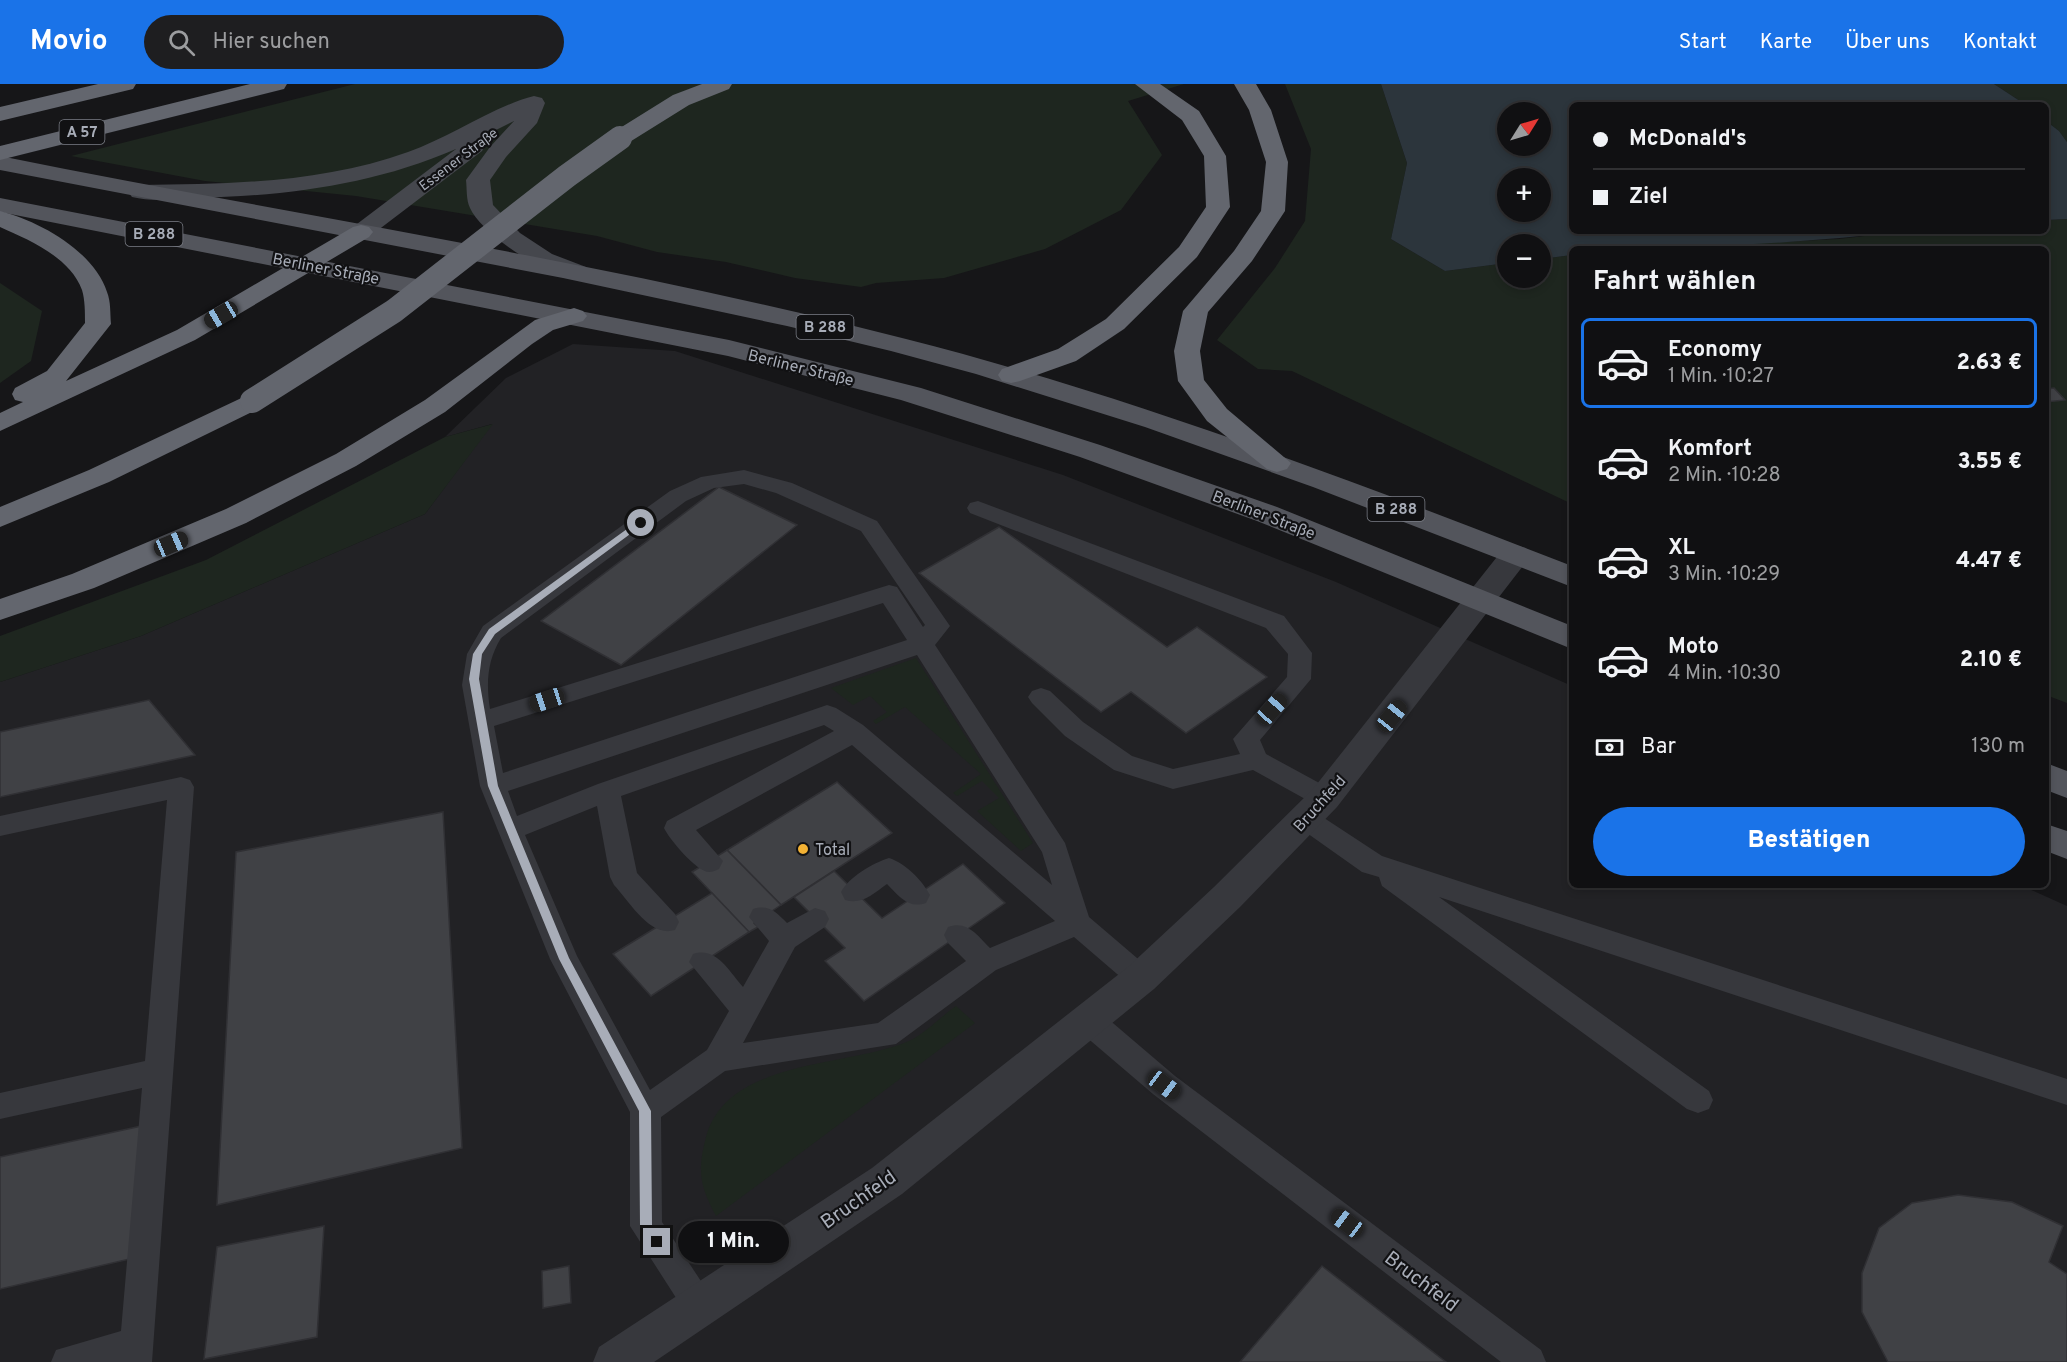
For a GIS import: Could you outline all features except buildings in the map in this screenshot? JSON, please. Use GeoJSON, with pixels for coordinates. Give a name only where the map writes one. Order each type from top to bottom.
{"type":"FeatureCollection","features":[{"type":"Feature","properties":{"kind":"highway","name":"A 57"},"geometry":{"type":"LineString","coordinates":[[0,114],[125,84]]}},
{"type":"Feature","properties":{"kind":"highway","name":"A 57"},"geometry":{"type":"LineString","coordinates":[[0,153],[276,84]]}},
{"type":"Feature","properties":{"kind":"highway"},"geometry":{"type":"LineString","coordinates":[[0,518],[99,476],[252,401],[333,352],[413,297],[586,160],[681,100],[721,84]]}},
{"type":"Feature","properties":{"kind":"highway"},"geometry":{"type":"LineString","coordinates":[[1011,375],[1067,355],[1115,324],[1188,252],[1218,207],[1215,156],[1191,116],[1146,84]]}},
{"type":"Feature","properties":{"kind":"highway"},"geometry":{"type":"LineString","coordinates":[[1245,84],[1260,110],[1276,162],[1273,211],[1243,256],[1196,311],[1187,351],[1191,381],[1217,415],[1278,463]]}},
{"type":"Feature","properties":{"kind":"highway"},"geometry":{"type":"LineString","coordinates":[[0,218],[27,230],[69,254],[93,286],[98,324],[56,377],[0,408]]}},
{"type":"Feature","properties":{"kind":"highway"},"geometry":{"type":"LineString","coordinates":[[0,423],[186,335],[361,232]]}},
{"type":"Feature","properties":{"kind":"highway"},"geometry":{"type":"LineString","coordinates":[[0,610],[83,581],[236,516],[346,460],[435,406],[523,338],[544,325],[574,316]]}},
{"type":"Feature","properties":{"kind":"main road"},"geometry":{"type":"LineString","coordinates":[[137,192],[246,191],[360,174],[417,157],[540,97]]}},
{"type":"Feature","properties":{"kind":"main road"},"geometry":{"type":"LineString","coordinates":[[540,97],[529,118],[478,180],[481,207],[511,238],[543,259],[577,272]]}},
{"type":"Feature","properties":{"kind":"main road","name":"Essener Straße"},"geometry":{"type":"LineString","coordinates":[[361,232],[540,97]]}},
{"type":"Feature","properties":{"kind":"main road","name":"B 288"},"geometry":{"type":"LineString","coordinates":[[0,164],[137,192],[577,272],[777,315],[1011,375],[1278,463],[1569,577]]}},
{"type":"Feature","properties":{"kind":"main road","name":"Berliner Straße"},"geometry":{"type":"LineString","coordinates":[[0,205],[729,348],[911,394],[1090,452],[1268,514],[1569,637]]}},
{"type":"Feature","properties":{"kind":"main road"},"geometry":{"type":"LineString","coordinates":[[2049,777],[2067,785]]}},
{"type":"Feature","properties":{"kind":"main road"},"geometry":{"type":"LineString","coordinates":[[2049,838],[2067,845]]}},
{"type":"Feature","properties":{"kind":"street","name":"Bruchfeld"},"geometry":{"type":"LineString","coordinates":[[631,1358],[701,1307],[886,1181],[1141,978],[1316,809],[1515,555]]}},
{"type":"Feature","properties":{"kind":"lane"},"geometry":{"type":"LineString","coordinates":[[493,786],[923,645],[938,626],[869,526],[784,488],[744,477],[709,482],[678,496],[492,632],[477,654],[474,679],[493,786],[509,830],[564,959],[645,1111],[646,1226],[701,1307]]}},
{"type":"Feature","properties":{"kind":"lane"},"geometry":{"type":"LineString","coordinates":[[978,508],[1275,622],[1300,652],[1299,679],[1246,739],[1256,760],[1316,809],[1372,864],[1698,1100]]}},
{"type":"Feature","properties":{"kind":"lane"},"geometry":{"type":"LineString","coordinates":[[480,721],[889,594],[1055,850],[1077,924]]}},
{"type":"Feature","properties":{"kind":"lane"},"geometry":{"type":"LineString","coordinates":[[1041,697],[1074,729],[1123,763],[1173,779],[1256,760]]}},
{"type":"Feature","properties":{"kind":"lane"},"geometry":{"type":"LineString","coordinates":[[509,830],[607,791],[827,714],[854,732],[1141,978]]}},
{"type":"Feature","properties":{"kind":"lane"},"geometry":{"type":"LineString","coordinates":[[709,861],[677,828],[854,732]]}},
{"type":"Feature","properties":{"kind":"lane"},"geometry":{"type":"LineString","coordinates":[[0,826],[181,787],[136,1352],[68,1362]]}},
{"type":"Feature","properties":{"kind":"lane"},"geometry":{"type":"LineString","coordinates":[[607,791],[624,877],[665,922]]}},
{"type":"Feature","properties":{"kind":"lane"},"geometry":{"type":"LineString","coordinates":[[1372,864],[2067,1092]]}},
{"type":"Feature","properties":{"kind":"lane"},"geometry":{"type":"LineString","coordinates":[[855,892],[890,869],[916,895]]}},
{"type":"Feature","properties":{"kind":"lane"},"geometry":{"type":"LineString","coordinates":[[764,917],[785,939]]}},
{"type":"Feature","properties":{"kind":"lane"},"geometry":{"type":"LineString","coordinates":[[645,1111],[718,1059],[785,939],[815,919]]}},
{"type":"Feature","properties":{"kind":"lane"},"geometry":{"type":"LineString","coordinates":[[718,1059],[885,1035],[986,962],[1077,924]]}},
{"type":"Feature","properties":{"kind":"lane"},"geometry":{"type":"LineString","coordinates":[[958,935],[986,962]]}},
{"type":"Feature","properties":{"kind":"lane"},"geometry":{"type":"LineString","coordinates":[[703,962],[746,1010]]}},
{"type":"Feature","properties":{"kind":"lane","name":"Bruchfeld"},"geometry":{"type":"LineString","coordinates":[[1089,1021],[1164,1085],[1529,1362]]}},
{"type":"Feature","properties":{"kind":"lane"},"geometry":{"type":"LineString","coordinates":[[0,1106],[159,1071]]}},
{"type":"Feature","properties":{"kind":"shaded area"},"geometry":{"type":"Polygon","coordinates":[[[355,84],[1184,84],[1128,101],[1162,155],[1121,210],[1045,249],[944,278],[876,283],[861,287],[795,278],[726,262],[657,252],[597,236],[356,196],[205,181],[71,156],[355,84]]]}},
{"type":"Feature","properties":{"kind":"shaded area"},"geometry":{"type":"Polygon","coordinates":[[[1285,84],[1381,84],[1407,163],[1391,239],[1445,271],[1497,264],[1497,288],[1551,288],[1551,258],[1569,255],[1569,503],[1292,371],[1258,369],[1217,340],[1275,268],[1305,221],[1311,149],[1285,84]]]}},
{"type":"Feature","properties":{"kind":"shaded area"},"geometry":{"type":"Polygon","coordinates":[[[1381,84],[1994,84],[2021,102],[1569,102],[1569,234],[1882,234],[1740,245],[1569,246],[1569,255],[1551,258],[1551,234],[1497,234],[1497,264],[1445,271],[1391,239],[1407,163],[1381,84]]]}},
{"type":"Feature","properties":{"kind":"shaded area"},"geometry":{"type":"Polygon","coordinates":[[[1994,84],[2067,84],[2067,142],[2059,131],[2049,123],[2049,102],[2021,102],[1994,84]]]}},
{"type":"Feature","properties":{"kind":"shaded area"},"geometry":{"type":"Polygon","coordinates":[[[2049,123],[2059,131],[2067,142],[2067,219],[2049,220],[2049,123]]]}},
{"type":"Feature","properties":{"kind":"shaded area"},"geometry":{"type":"Polygon","coordinates":[[[2067,219],[2067,703],[2049,696],[2049,246],[1693,246],[1839,239],[1882,234],[2049,234],[2049,220],[2067,219]]]}},
{"type":"Feature","properties":{"kind":"shaded area"},"geometry":{"type":"Polygon","coordinates":[[[0,283],[42,311],[31,361],[0,383],[0,283]]]}},
{"type":"Feature","properties":{"kind":"shaded area"},"geometry":{"type":"Polygon","coordinates":[[[573,344],[675,351],[1063,475],[1336,582],[1569,685],[1569,888],[2027,888],[2067,906],[2067,1362],[0,1362],[0,682],[141,636],[425,514],[492,424],[445,437],[506,378],[573,344]]]}},
{"type":"Feature","properties":{"kind":"shaded area"},"geometry":{"type":"Polygon","coordinates":[[[493,424],[425,514],[141,636],[0,682],[0,636],[206,560],[445,437],[493,424]]]}},
{"type":"Feature","properties":{"kind":"shaded area"},"geometry":{"type":"Polygon","coordinates":[[[916,658],[1033,843],[1021,851],[977,811],[999,798],[982,781],[957,796],[953,793],[981,774],[905,707],[876,724],[873,721],[887,712],[870,696],[853,705],[831,688],[916,658]]]}},
{"type":"Feature","properties":{"kind":"shaded area"},"geometry":{"type":"Polygon","coordinates":[[[956,1006],[975,1023],[716,1216],[703,1187],[701,1169],[703,1149],[718,1112],[737,1093],[762,1080],[790,1070],[879,1051],[904,1043],[924,1032],[956,1006]]]}},
{"type":"Feature","properties":{"kind":"place","name":"Total"},"geometry":{"type":"Point","coordinates":[803,849]}},
{"type":"Feature","properties":{"kind":"route"},"geometry":{"type":"LineString","coordinates":[[641,523],[492,632],[477,654],[474,679],[476,702],[493,786],[509,830],[564,959],[645,1111],[646,1226],[657,1242]]}}]}
